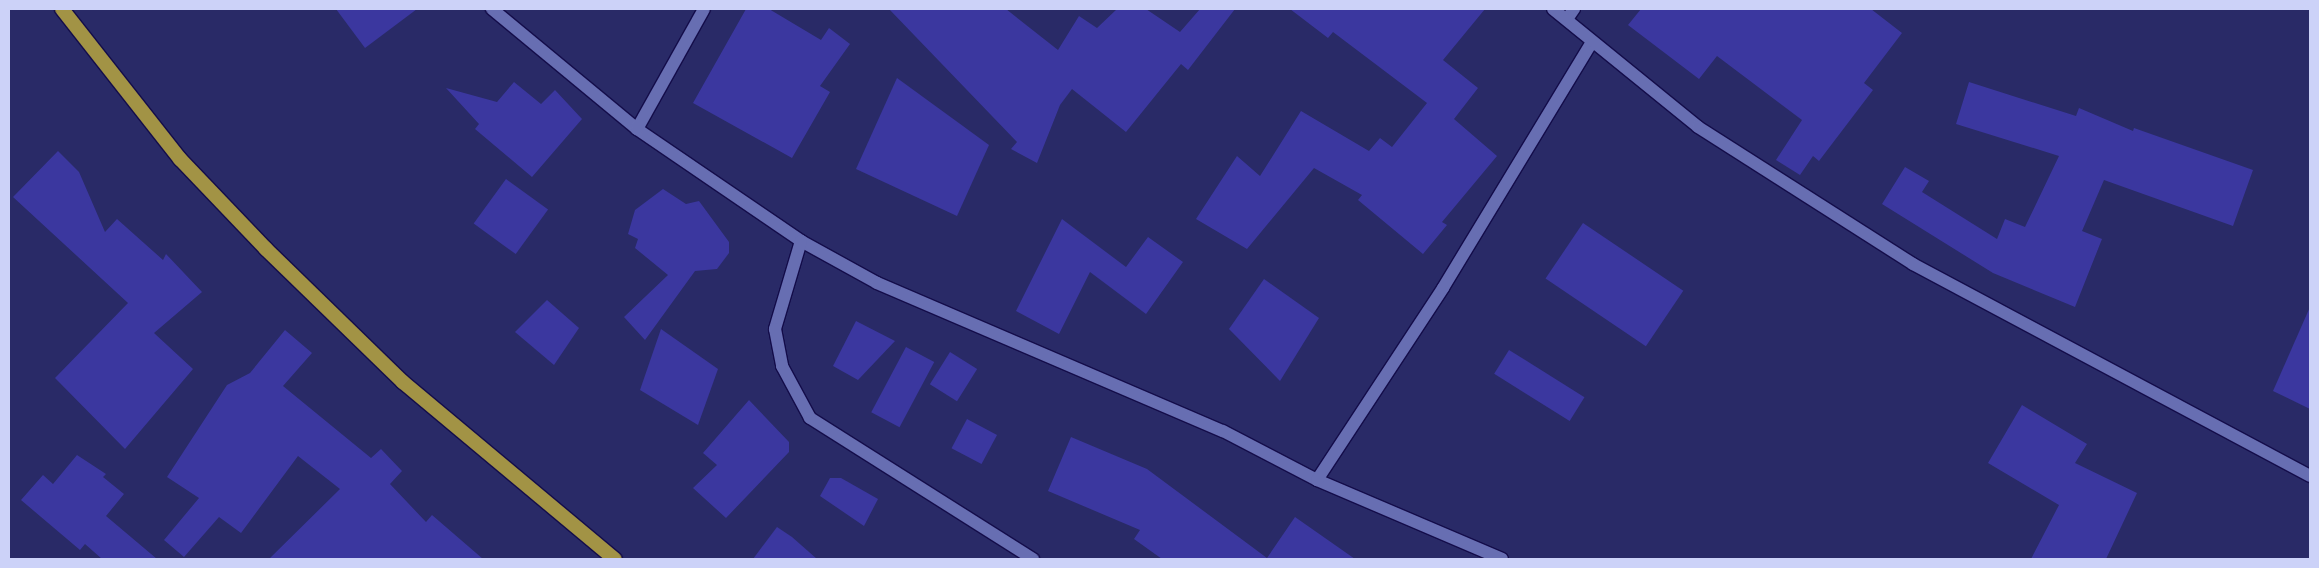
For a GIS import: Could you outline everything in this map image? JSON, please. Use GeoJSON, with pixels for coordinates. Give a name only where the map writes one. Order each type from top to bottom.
{"type":"FeatureCollection","features":[{"type":"Feature","properties":{"kind":"highway"},"geometry":{"type":"LineString","coordinates":[[62,9],[180,159],[266,249],[403,382],[615,559]]}},
{"type":"Feature","properties":{"kind":"street"},"geometry":{"type":"LineString","coordinates":[[492,9],[637,129],[801,241],[877,283],[1223,431],[1317,480],[1502,559]]}},
{"type":"Feature","properties":{"kind":"street"},"geometry":{"type":"LineString","coordinates":[[637,129],[704,9]]}},
{"type":"Feature","properties":{"kind":"street"},"geometry":{"type":"LineString","coordinates":[[1553,9],[1570,14],[1592,42],[1698,127],[1913,264],[2310,476]]}},
{"type":"Feature","properties":{"kind":"street"},"geometry":{"type":"LineString","coordinates":[[1317,480],[1442,288],[1592,42]]}},
{"type":"Feature","properties":{"kind":"street"},"geometry":{"type":"LineString","coordinates":[[801,241],[775,329],[782,366],[810,418],[1033,559]]}},
{"type":"Feature","properties":{"kind":"building"},"geometry":{"type":"Polygon","coordinates":[[[336,9],[417,9],[365,48],[336,9]]]}},
{"type":"Feature","properties":{"kind":"building"},"geometry":{"type":"Polygon","coordinates":[[[746,9],[769,9],[821,40],[829,28],[850,44],[820,86],[830,92],[792,158],[693,103],[746,9]]]}},
{"type":"Feature","properties":{"kind":"building"},"geometry":{"type":"Polygon","coordinates":[[[889,9],[1006,9],[1058,50],[1079,16],[1097,28],[1117,9],[1146,9],[1180,32],[1200,9],[1235,9],[1188,70],[1181,64],[1126,132],[1072,89],[1060,105],[1037,163],[1011,149],[1017,142],[889,9]]]}},
{"type":"Feature","properties":{"kind":"building"},"geometry":{"type":"Polygon","coordinates":[[[1290,9],[1485,9],[1443,60],[1478,88],[1454,119],[1497,156],[1442,222],[1447,225],[1423,254],[1358,200],[1362,195],[1314,168],[1247,249],[1196,219],[1237,156],[1260,176],[1301,111],[1369,151],[1380,138],[1392,147],[1427,103],[1333,32],[1328,38],[1290,9]]]}},
{"type":"Feature","properties":{"kind":"building"},"geometry":{"type":"Polygon","coordinates":[[[1641,9],[1871,9],[1902,33],[1864,83],[1873,90],[1819,161],[1813,156],[1800,175],[1776,160],[1802,120],[1717,56],[1699,79],[1628,25],[1641,9]]]}},
{"type":"Feature","properties":{"kind":"building"},"geometry":{"type":"Polygon","coordinates":[[[897,78],[989,145],[957,216],[856,169],[897,78]]]}},
{"type":"Feature","properties":{"kind":"building"},"geometry":{"type":"Polygon","coordinates":[[[514,82],[541,104],[555,90],[582,119],[532,177],[475,129],[479,124],[446,88],[497,102],[514,82]]]}},
{"type":"Feature","properties":{"kind":"building"},"geometry":{"type":"Polygon","coordinates":[[[1969,82],[2076,116],[2079,108],[2133,131],[2134,128],[2253,170],[2233,226],[2104,180],[2082,231],[2102,239],[2075,307],[1993,273],[1882,204],[1905,167],[1929,181],[1922,192],[1997,239],[2005,219],[2025,227],[2059,156],[1956,124],[1969,82]]]}},
{"type":"Feature","properties":{"kind":"building"},"geometry":{"type":"Polygon","coordinates":[[[58,151],[79,172],[105,232],[117,219],[163,260],[166,254],[202,292],[154,333],[193,369],[125,449],[55,378],[128,303],[13,197],[58,151]]]}},
{"type":"Feature","properties":{"kind":"building"},"geometry":{"type":"Polygon","coordinates":[[[506,179],[548,210],[516,254],[474,223],[506,179]]]}},
{"type":"Feature","properties":{"kind":"building"},"geometry":{"type":"Polygon","coordinates":[[[663,189],[686,204],[699,201],[729,242],[729,253],[717,269],[695,271],[645,340],[624,317],[668,275],[635,248],[638,239],[628,234],[635,210],[663,189]]]}},
{"type":"Feature","properties":{"kind":"building"},"geometry":{"type":"Polygon","coordinates":[[[1062,219],[1126,267],[1148,237],[1183,262],[1146,314],[1090,272],[1059,334],[1016,311],[1062,219]]]}},
{"type":"Feature","properties":{"kind":"building"},"geometry":{"type":"Polygon","coordinates":[[[1583,223],[1683,291],[1646,346],[1546,279],[1583,223]]]}},
{"type":"Feature","properties":{"kind":"building"},"geometry":{"type":"Polygon","coordinates":[[[1264,279],[1319,318],[1280,381],[1229,329],[1264,279]]]}},
{"type":"Feature","properties":{"kind":"building"},"geometry":{"type":"Polygon","coordinates":[[[547,300],[579,328],[554,365],[515,332],[547,300]]]}},
{"type":"Feature","properties":{"kind":"building"},"geometry":{"type":"Polygon","coordinates":[[[2310,307],[2310,409],[2273,391],[2310,307]]]}},
{"type":"Feature","properties":{"kind":"building"},"geometry":{"type":"Polygon","coordinates":[[[856,321],[895,341],[858,380],[833,366],[856,321]]]}},
{"type":"Feature","properties":{"kind":"building"},"geometry":{"type":"Polygon","coordinates":[[[661,329],[718,369],[698,425],[640,390],[661,329]]]}},
{"type":"Feature","properties":{"kind":"building"},"geometry":{"type":"Polygon","coordinates":[[[285,330],[312,353],[283,386],[371,458],[381,449],[402,471],[390,484],[426,522],[432,515],[483,559],[269,559],[340,489],[298,456],[241,533],[219,517],[184,557],[164,540],[199,498],[167,477],[227,385],[250,373],[285,330]]]}},
{"type":"Feature","properties":{"kind":"building"},"geometry":{"type":"Polygon","coordinates":[[[906,347],[934,362],[900,427],[871,412],[906,347]]]}},
{"type":"Feature","properties":{"kind":"building"},"geometry":{"type":"Polygon","coordinates":[[[1509,350],[1584,397],[1570,421],[1494,374],[1509,350]]]}},
{"type":"Feature","properties":{"kind":"building"},"geometry":{"type":"Polygon","coordinates":[[[950,352],[977,369],[957,401],[930,384],[950,352]]]}},
{"type":"Feature","properties":{"kind":"building"},"geometry":{"type":"Polygon","coordinates":[[[749,400],[789,442],[789,452],[726,518],[693,488],[717,465],[703,453],[749,400]]]}},
{"type":"Feature","properties":{"kind":"building"},"geometry":{"type":"Polygon","coordinates":[[[2022,405],[2087,444],[2075,463],[2137,493],[2106,559],[2031,559],[2059,505],[1988,463],[2022,405]]]}},
{"type":"Feature","properties":{"kind":"building"},"geometry":{"type":"Polygon","coordinates":[[[967,419],[997,435],[982,464],[952,448],[967,419]]]}},
{"type":"Feature","properties":{"kind":"building"},"geometry":{"type":"Polygon","coordinates":[[[1071,437],[1147,469],[1267,558],[1295,517],[1355,559],[1162,559],[1134,539],[1140,530],[1048,491],[1071,437]]]}},
{"type":"Feature","properties":{"kind":"building"},"geometry":{"type":"Polygon","coordinates":[[[77,455],[106,474],[103,477],[124,494],[106,516],[157,559],[102,559],[85,544],[80,550],[21,500],[43,475],[53,484],[77,455]]]}},
{"type":"Feature","properties":{"kind":"building"},"geometry":{"type":"Polygon","coordinates":[[[830,478],[841,478],[878,499],[864,526],[820,496],[830,478]]]}},
{"type":"Feature","properties":{"kind":"building"},"geometry":{"type":"Polygon","coordinates":[[[777,527],[792,537],[817,559],[753,559],[777,527]]]}}]}
